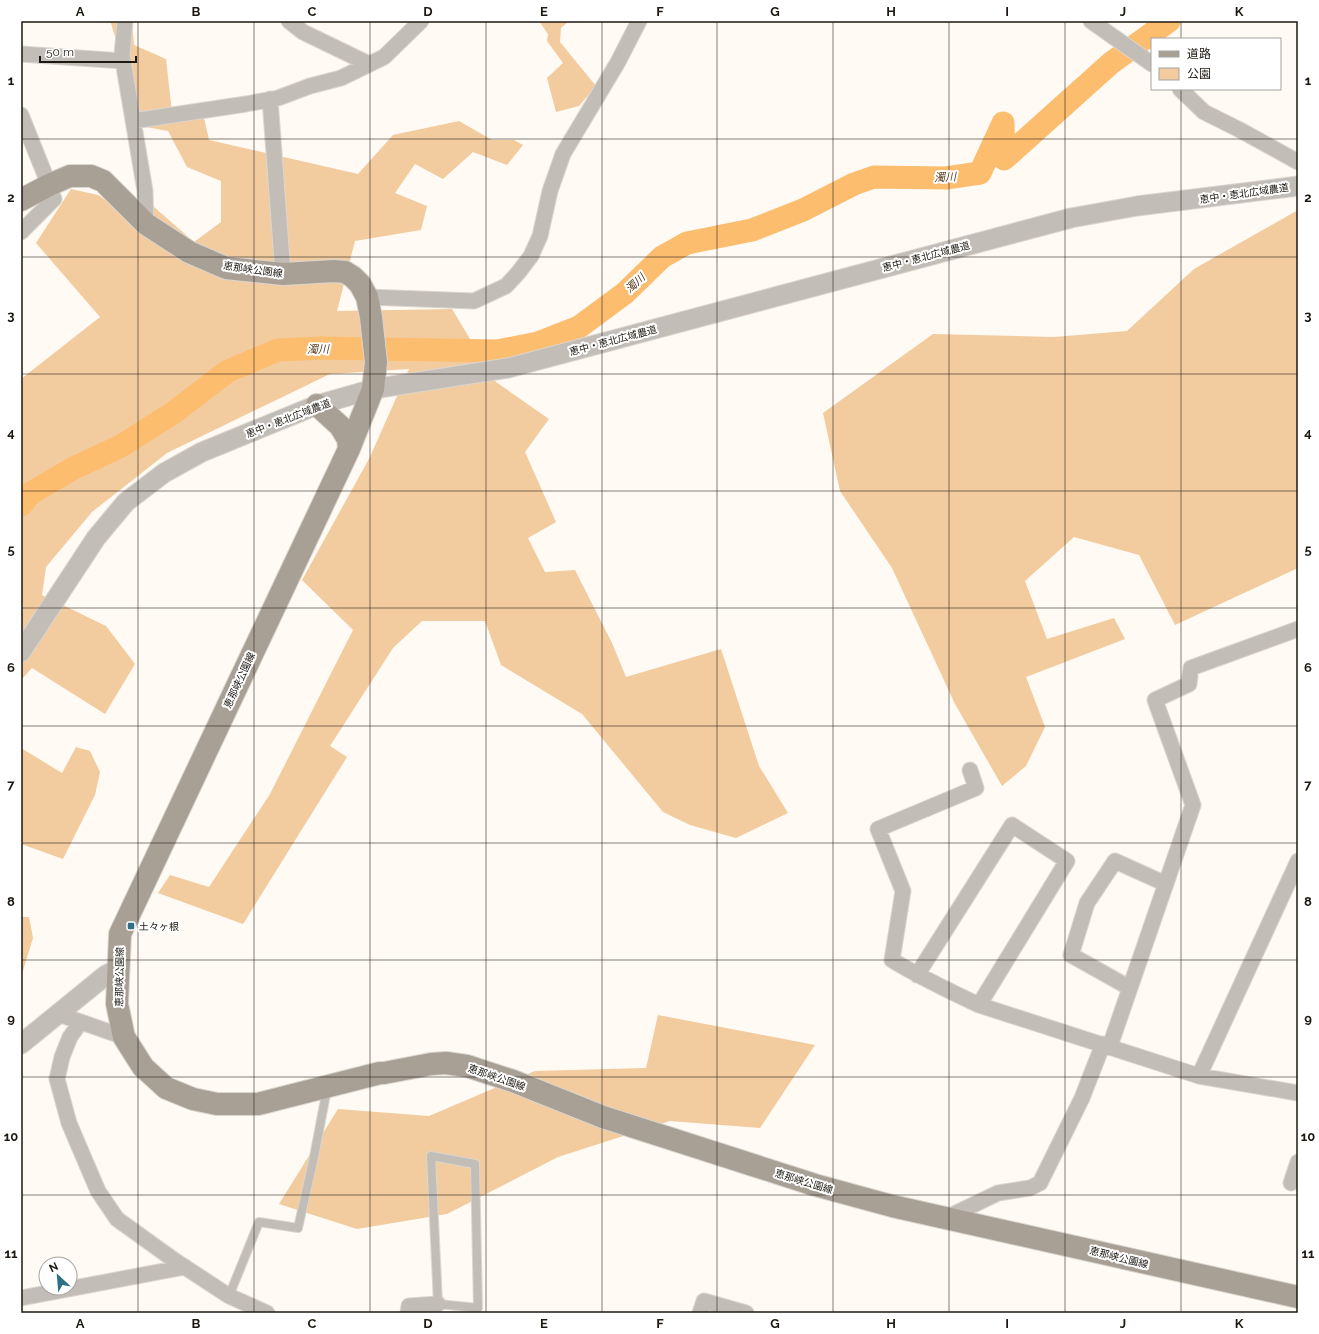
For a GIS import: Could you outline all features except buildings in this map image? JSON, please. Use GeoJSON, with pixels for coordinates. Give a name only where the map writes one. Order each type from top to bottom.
{"type":"FeatureCollection","features":[{"type":"Feature","properties":{"kind":"main road","name":"恵那峡公園線"},"geometry":{"type":"LineString","coordinates":[[21,200],[70,176],[91,176],[103,181],[146,224],[189,252],[226,268],[283,274],[334,271],[344,272],[360,284],[369,307],[376,362],[373,389],[349,449],[120,934],[117,1004],[124,1037],[143,1067],[166,1088],[193,1099],[217,1104],[258,1104],[380,1073],[431,1064],[446,1063],[467,1066],[513,1081],[603,1117],[784,1175],[892,1206],[1298,1297]]}},
{"type":"Feature","properties":{"kind":"main road"},"geometry":{"type":"LineString","coordinates":[[317,405],[340,426],[348,439],[349,449]]}},
{"type":"Feature","properties":{"kind":"street"},"geometry":{"type":"LineString","coordinates":[[125,21],[122,55],[145,191],[146,224]]}},
{"type":"Feature","properties":{"kind":"street"},"geometry":{"type":"LineString","coordinates":[[288,21],[303,32],[369,64]]}},
{"type":"Feature","properties":{"kind":"street"},"geometry":{"type":"LineString","coordinates":[[133,120],[278,98],[310,86],[341,78],[384,57],[420,21]]}},
{"type":"Feature","properties":{"kind":"street"},"geometry":{"type":"LineString","coordinates":[[369,307],[474,301],[506,286],[510,282],[531,256],[540,236],[550,191],[563,154],[618,62],[639,21]]}},
{"type":"Feature","properties":{"kind":"street"},"geometry":{"type":"LineString","coordinates":[[1091,21],[1120,43],[1151,63]]}},
{"type":"Feature","properties":{"kind":"street"},"geometry":{"type":"LineString","coordinates":[[21,54],[123,62]]}},
{"type":"Feature","properties":{"kind":"street"},"geometry":{"type":"LineString","coordinates":[[1181,90],[1204,112],[1298,162]]}},
{"type":"Feature","properties":{"kind":"street"},"geometry":{"type":"LineString","coordinates":[[270,99],[283,274]]}},
{"type":"Feature","properties":{"kind":"street"},"geometry":{"type":"LineString","coordinates":[[21,115],[54,199],[21,232]]}},
{"type":"Feature","properties":{"kind":"street","name":"恵中・恵北広域農道"},"geometry":{"type":"LineString","coordinates":[[21,652],[96,538],[126,502],[164,472],[202,452],[317,405],[373,389],[508,368],[1071,218],[1137,206],[1298,186]]}},
{"type":"Feature","properties":{"kind":"street"},"geometry":{"type":"LineString","coordinates":[[946,1218],[998,1193],[1030,1188],[1040,1183],[1082,1098],[1130,988],[1193,805],[1155,700],[1189,684],[1191,668],[1298,629]]}},
{"type":"Feature","properties":{"kind":"street"},"geometry":{"type":"LineString","coordinates":[[970,770],[976,788],[878,830],[903,891],[892,960],[917,975],[979,1005],[1199,1076],[1298,1093]]}},
{"type":"Feature","properties":{"kind":"street"},"geometry":{"type":"LineString","coordinates":[[917,975],[1012,825],[1067,861],[979,1005]]}},
{"type":"Feature","properties":{"kind":"street"},"geometry":{"type":"LineString","coordinates":[[1130,988],[1071,955],[1087,903],[1116,861],[1166,884]]}},
{"type":"Feature","properties":{"kind":"street"},"geometry":{"type":"LineString","coordinates":[[1199,1076],[1298,861]]}},
{"type":"Feature","properties":{"kind":"street"},"geometry":{"type":"LineString","coordinates":[[21,1044],[106,974],[118,969]]}},
{"type":"Feature","properties":{"kind":"street"},"geometry":{"type":"LineString","coordinates":[[58,1014],[80,1023],[124,1037]]}},
{"type":"Feature","properties":{"kind":"street"},"geometry":{"type":"LineString","coordinates":[[80,1023],[70,1037],[64,1050],[57,1079],[69,1123],[98,1191],[117,1219],[229,1296],[267,1313]]}},
{"type":"Feature","properties":{"kind":"street"},"geometry":{"type":"LineString","coordinates":[[1291,1183],[1298,1162]]}},
{"type":"Feature","properties":{"kind":"street"},"geometry":{"type":"LineString","coordinates":[[21,1298],[185,1267]]}},
{"type":"Feature","properties":{"kind":"street"},"geometry":{"type":"LineString","coordinates":[[700,1313],[704,1301],[746,1313]]}},
{"type":"Feature","properties":{"kind":"street"},"geometry":{"type":"LineString","coordinates":[[408,1313],[409,1306],[438,1304]]}},
{"type":"Feature","properties":{"kind":"lane"},"geometry":{"type":"LineString","coordinates":[[229,1296],[259,1222],[298,1228],[314,1157],[327,1086]]}},
{"type":"Feature","properties":{"kind":"lane"},"geometry":{"type":"LineString","coordinates":[[431,1156],[474,1164],[478,1308],[438,1304],[431,1156]]}},
{"type":"Feature","properties":{"kind":"green space"},"geometry":{"type":"Polygon","coordinates":[[[98,21],[132,21],[134,45],[166,59],[173,121],[204,118],[209,140],[358,174],[393,135],[459,121],[492,140],[514,140],[523,145],[507,165],[473,152],[443,179],[415,164],[395,193],[427,206],[421,230],[355,241],[337,311],[452,309],[496,382],[549,419],[525,452],[556,522],[528,538],[545,572],[575,570],[612,643],[626,677],[721,649],[759,766],[788,813],[736,838],[690,825],[663,812],[582,714],[501,665],[485,621],[422,621],[393,648],[330,746],[347,757],[243,924],[158,893],[170,875],[209,887],[270,794],[353,630],[302,580],[370,457],[409,369],[330,374],[167,453],[92,512],[46,567],[42,595],[106,626],[135,664],[105,714],[32,668],[21,680],[21,379],[100,317],[36,243],[71,189],[98,195],[141,224],[154,207],[194,242],[221,222],[221,181],[187,167],[168,131],[141,126],[111,23],[98,21]]]}},
{"type":"Feature","properties":{"kind":"green space"},"geometry":{"type":"Polygon","coordinates":[[[539,21],[569,21],[561,28],[560,42],[596,86],[579,106],[556,112],[547,78],[563,63],[547,41],[548,34],[539,21]]]}},
{"type":"Feature","properties":{"kind":"green space"},"geometry":{"type":"Polygon","coordinates":[[[1298,210],[1298,568],[1175,625],[1139,555],[1074,537],[1025,581],[1047,639],[1114,618],[1125,639],[1026,677],[1045,727],[1026,766],[1002,786],[955,704],[892,568],[840,491],[823,413],[933,334],[1054,337],[1127,331],[1194,269],[1298,210]]]}},
{"type":"Feature","properties":{"kind":"green space"},"geometry":{"type":"Polygon","coordinates":[[[76,747],[90,751],[100,772],[95,795],[63,859],[21,844],[21,748],[62,773],[76,747]]]}},
{"type":"Feature","properties":{"kind":"green space"},"geometry":{"type":"Polygon","coordinates":[[[21,917],[29,917],[33,938],[21,977],[21,917]]]}},
{"type":"Feature","properties":{"kind":"green space"},"geometry":{"type":"Polygon","coordinates":[[[658,1015],[815,1045],[760,1128],[670,1121],[558,1157],[447,1214],[357,1229],[279,1204],[338,1109],[429,1116],[535,1071],[646,1068],[658,1015]]]}},
{"type":"Feature","properties":{"kind":"waterway","name":"濁川"},"geometry":{"type":"LineString","coordinates":[[21,505],[31,493],[74,468],[121,446],[173,413],[228,371],[278,350],[323,348],[497,351],[538,343],[579,327],[625,293],[662,257],[687,243],[752,230],[803,210],[854,184],[874,177],[946,178],[980,173],[1003,123],[1004,159],[1111,63],[1169,21]]}},
{"type":"Feature","properties":{"kind":"place","name":"土々ヶ根"},"geometry":{"type":"Point","coordinates":[131,926]}}]}
